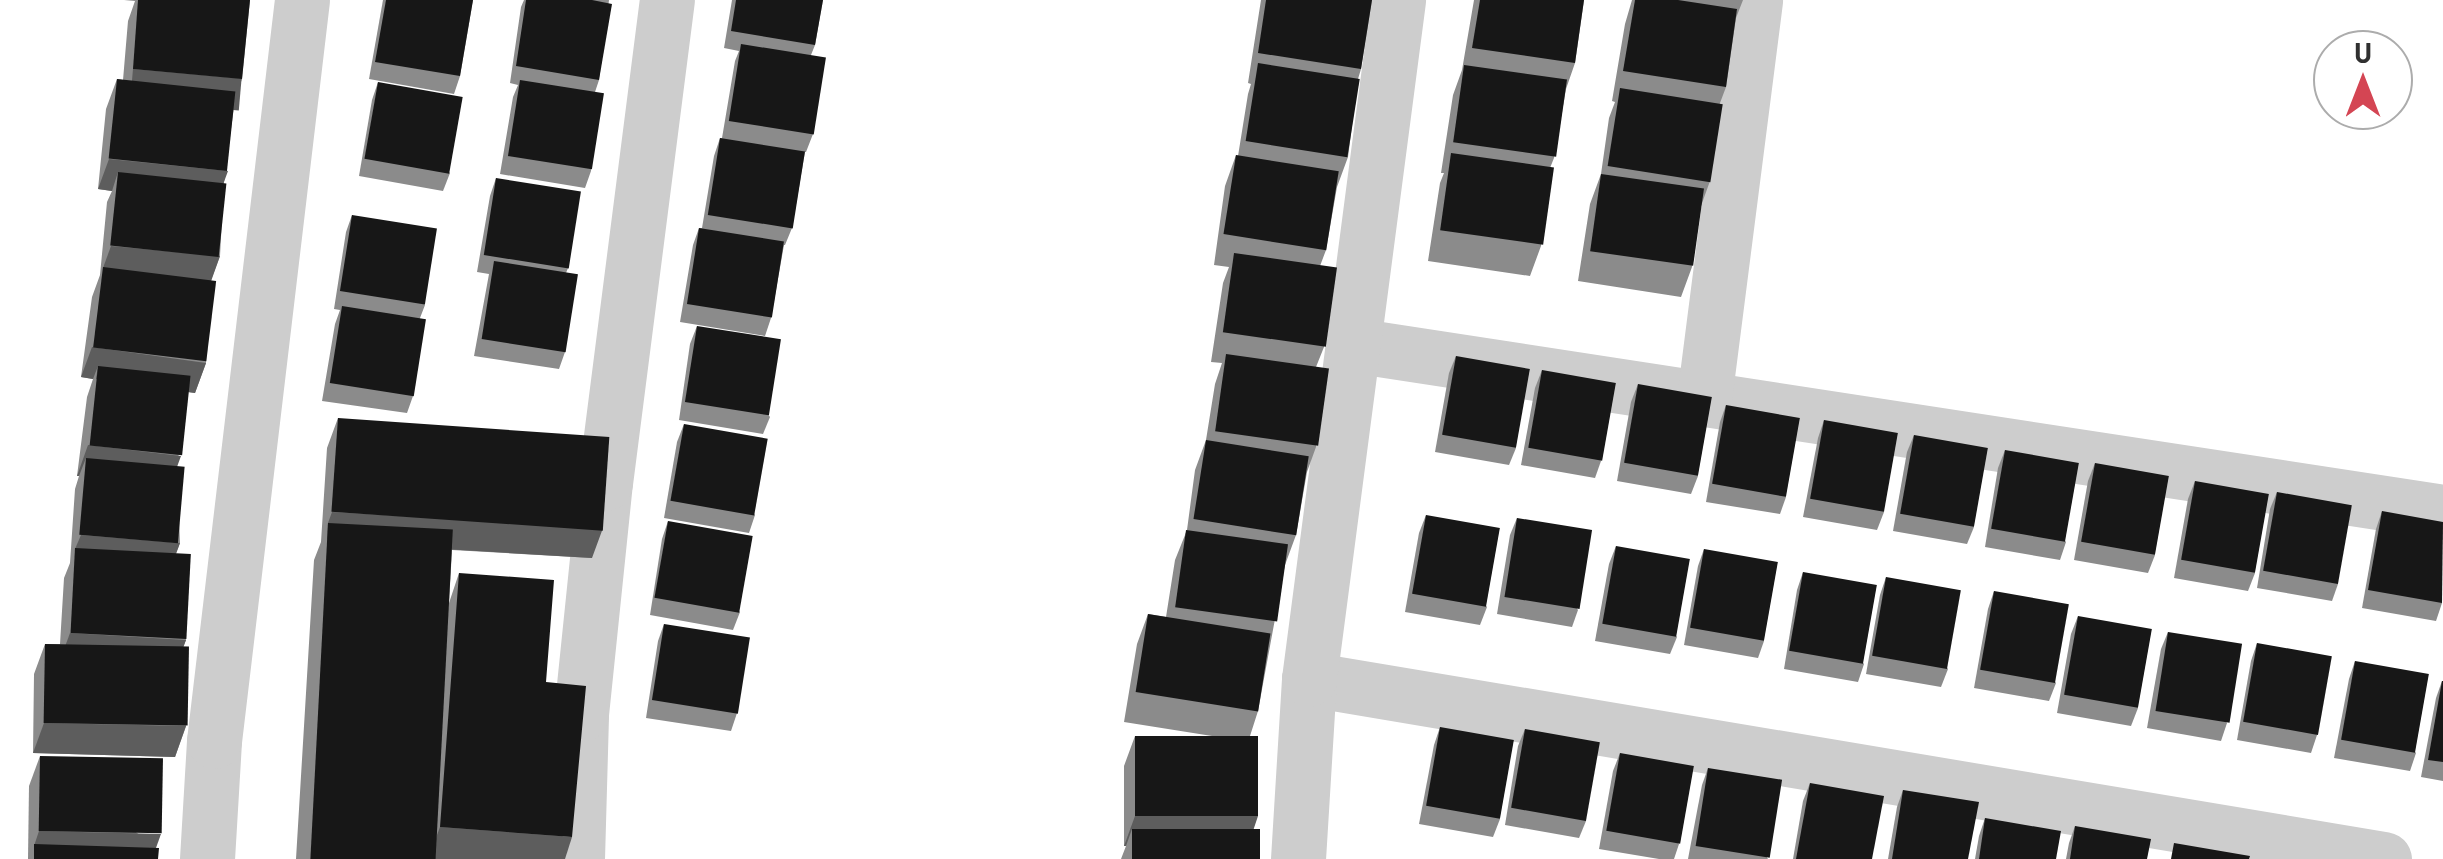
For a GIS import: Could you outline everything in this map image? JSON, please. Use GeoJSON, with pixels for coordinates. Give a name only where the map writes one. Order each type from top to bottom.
{"type":"FeatureCollection","features":[{"type":"Feature","properties":{"kind":"street"},"geometry":{"type":"LineString","coordinates":[[208,859],[214,741],[302,0]]}},
{"type":"Feature","properties":{"kind":"street"},"geometry":{"type":"LineString","coordinates":[[576,859],[581,714],[604,484],[667,0]]}},
{"type":"Feature","properties":{"kind":"street"},"geometry":{"type":"LineString","coordinates":[[1298,859],[1309,679],[1398,0]]}},
{"type":"Feature","properties":{"kind":"street"},"geometry":{"type":"LineString","coordinates":[[1704,399],[1755,0]]}},
{"type":"Feature","properties":{"kind":"street"},"geometry":{"type":"LineString","coordinates":[[1353,345],[2443,512]]}},
{"type":"Feature","properties":{"kind":"street"},"geometry":{"type":"LineString","coordinates":[[1309,679],[2384,859]]}},
{"type":"Feature","properties":{"kind":"building"},"geometry":{"type":"Polygon","coordinates":[[[138,0],[250,0],[242,79],[133,69],[138,0]]]}},
{"type":"Feature","properties":{"kind":"building"},"geometry":{"type":"Polygon","coordinates":[[[386,0],[473,0],[460,76],[375,62],[386,0]]]}},
{"type":"Feature","properties":{"kind":"building"},"geometry":{"type":"Polygon","coordinates":[[[526,0],[592,0],[612,4],[599,80],[516,66],[526,0]]]}},
{"type":"Feature","properties":{"kind":"building"},"geometry":{"type":"Polygon","coordinates":[[[736,0],[823,0],[815,45],[731,31],[736,0]]]}},
{"type":"Feature","properties":{"kind":"building"},"geometry":{"type":"Polygon","coordinates":[[[1266,0],[1372,0],[1361,69],[1258,53],[1266,0]]]}},
{"type":"Feature","properties":{"kind":"building"},"geometry":{"type":"Polygon","coordinates":[[[1480,0],[1584,0],[1575,63],[1472,48],[1480,0]]]}},
{"type":"Feature","properties":{"kind":"building"},"geometry":{"type":"Polygon","coordinates":[[[1635,0],[1678,0],[1737,9],[1726,87],[1623,71],[1635,0]]]}},
{"type":"Feature","properties":{"kind":"building"},"geometry":{"type":"Polygon","coordinates":[[[741,44],[826,57],[814,134],[729,121],[741,44]]]}},
{"type":"Feature","properties":{"kind":"building"},"geometry":{"type":"Polygon","coordinates":[[[1258,63],[1360,79],[1347,157],[1246,141],[1258,63]]]}},
{"type":"Feature","properties":{"kind":"building"},"geometry":{"type":"Polygon","coordinates":[[[1464,65],[1567,79],[1556,157],[1453,142],[1464,65]]]}},
{"type":"Feature","properties":{"kind":"building"},"geometry":{"type":"Polygon","coordinates":[[[117,79],[235,91],[227,171],[109,159],[117,79]]]}},
{"type":"Feature","properties":{"kind":"building"},"geometry":{"type":"Polygon","coordinates":[[[520,80],[604,93],[592,169],[508,156],[520,80]]]}},
{"type":"Feature","properties":{"kind":"building"},"geometry":{"type":"Polygon","coordinates":[[[378,82],[463,97],[449,174],[364,159],[378,82]]]}},
{"type":"Feature","properties":{"kind":"building"},"geometry":{"type":"Polygon","coordinates":[[[1620,88],[1723,104],[1710,182],[1608,166],[1620,88]]]}},
{"type":"Feature","properties":{"kind":"building"},"geometry":{"type":"Polygon","coordinates":[[[720,138],[805,151],[793,228],[708,215],[720,138]]]}},
{"type":"Feature","properties":{"kind":"building"},"geometry":{"type":"Polygon","coordinates":[[[1451,153],[1554,167],[1543,245],[1440,230],[1451,153]]]}},
{"type":"Feature","properties":{"kind":"building"},"geometry":{"type":"Polygon","coordinates":[[[1236,155],[1339,171],[1326,250],[1223,234],[1236,155]]]}},
{"type":"Feature","properties":{"kind":"building"},"geometry":{"type":"Polygon","coordinates":[[[118,172],[226,183],[219,257],[110,246],[118,172]]]}},
{"type":"Feature","properties":{"kind":"building"},"geometry":{"type":"Polygon","coordinates":[[[1601,174],[1704,188],[1693,266],[1590,251],[1601,174]]]}},
{"type":"Feature","properties":{"kind":"building"},"geometry":{"type":"Polygon","coordinates":[[[496,178],[581,191],[569,268],[484,255],[496,178]]]}},
{"type":"Feature","properties":{"kind":"building"},"geometry":{"type":"Polygon","coordinates":[[[352,215],[437,228],[425,305],[340,291],[352,215]]]}},
{"type":"Feature","properties":{"kind":"building"},"geometry":{"type":"Polygon","coordinates":[[[699,228],[784,241],[772,318],[687,304],[699,228]]]}},
{"type":"Feature","properties":{"kind":"building"},"geometry":{"type":"Polygon","coordinates":[[[1234,253],[1337,267],[1326,347],[1223,332],[1234,253]]]}},
{"type":"Feature","properties":{"kind":"building"},"geometry":{"type":"Polygon","coordinates":[[[494,261],[578,274],[566,352],[482,339],[494,261]]]}},
{"type":"Feature","properties":{"kind":"building"},"geometry":{"type":"Polygon","coordinates":[[[103,267],[216,281],[206,361],[93,347],[103,267]]]}},
{"type":"Feature","properties":{"kind":"building"},"geometry":{"type":"Polygon","coordinates":[[[342,306],[426,319],[414,396],[330,383],[342,306]]]}},
{"type":"Feature","properties":{"kind":"building"},"geometry":{"type":"Polygon","coordinates":[[[697,326],[781,339],[769,415],[685,402],[697,326]]]}},
{"type":"Feature","properties":{"kind":"building"},"geometry":{"type":"Polygon","coordinates":[[[1226,354],[1329,368],[1318,446],[1215,431],[1226,354]]]}},
{"type":"Feature","properties":{"kind":"building"},"geometry":{"type":"Polygon","coordinates":[[[1456,356],[1530,369],[1516,448],[1442,435],[1456,356]]]}},
{"type":"Feature","properties":{"kind":"building"},"geometry":{"type":"Polygon","coordinates":[[[98,366],[190,376],[182,455],[90,446],[98,366]]]}},
{"type":"Feature","properties":{"kind":"building"},"geometry":{"type":"Polygon","coordinates":[[[1542,370],[1616,383],[1602,461],[1528,448],[1542,370]]]}},
{"type":"Feature","properties":{"kind":"building"},"geometry":{"type":"Polygon","coordinates":[[[1638,384],[1712,397],[1698,476],[1624,463],[1638,384]]]}},
{"type":"Feature","properties":{"kind":"building"},"geometry":{"type":"Polygon","coordinates":[[[1726,405],[1800,418],[1786,497],[1712,484],[1726,405]]]}},
{"type":"Feature","properties":{"kind":"building"},"geometry":{"type":"Polygon","coordinates":[[[338,418],[609,437],[603,531],[331,512],[338,418]]]}},
{"type":"Feature","properties":{"kind":"building"},"geometry":{"type":"Polygon","coordinates":[[[1824,420],[1898,433],[1884,512],[1810,499],[1824,420]]]}},
{"type":"Feature","properties":{"kind":"building"},"geometry":{"type":"Polygon","coordinates":[[[684,424],[768,439],[754,516],[670,501],[684,424]]]}},
{"type":"Feature","properties":{"kind":"building"},"geometry":{"type":"Polygon","coordinates":[[[1914,435],[1988,448],[1974,527],[1900,514],[1914,435]]]}},
{"type":"Feature","properties":{"kind":"building"},"geometry":{"type":"Polygon","coordinates":[[[1206,440],[1309,456],[1296,535],[1193,519],[1206,440]]]}},
{"type":"Feature","properties":{"kind":"building"},"geometry":{"type":"Polygon","coordinates":[[[2005,450],[2079,463],[2065,542],[1991,529],[2005,450]]]}},
{"type":"Feature","properties":{"kind":"building"},"geometry":{"type":"Polygon","coordinates":[[[86,458],[185,467],[178,543],[79,535],[86,458]]]}},
{"type":"Feature","properties":{"kind":"building"},"geometry":{"type":"Polygon","coordinates":[[[2095,463],[2169,476],[2155,555],[2081,542],[2095,463]]]}},
{"type":"Feature","properties":{"kind":"building"},"geometry":{"type":"Polygon","coordinates":[[[2195,481],[2269,494],[2255,573],[2181,560],[2195,481]]]}},
{"type":"Feature","properties":{"kind":"building"},"geometry":{"type":"Polygon","coordinates":[[[2277,492],[2352,505],[2338,584],[2263,571],[2277,492]]]}},
{"type":"Feature","properties":{"kind":"building"},"geometry":{"type":"Polygon","coordinates":[[[2382,511],[2443,522],[2442,603],[2368,590],[2382,511]]]}},
{"type":"Feature","properties":{"kind":"building"},"geometry":{"type":"Polygon","coordinates":[[[1426,515],[1500,528],[1486,607],[1412,594],[1426,515]]]}},
{"type":"Feature","properties":{"kind":"building"},"geometry":{"type":"Polygon","coordinates":[[[1517,518],[1592,530],[1580,609],[1504,597],[1517,518]]]}},
{"type":"Feature","properties":{"kind":"building"},"geometry":{"type":"Polygon","coordinates":[[[668,521],[753,536],[739,613],[654,598],[668,521]]]}},
{"type":"Feature","properties":{"kind":"building"},"geometry":{"type":"Polygon","coordinates":[[[328,523],[453,530],[436,859],[310,859],[328,523]]]}},
{"type":"Feature","properties":{"kind":"building"},"geometry":{"type":"Polygon","coordinates":[[[1186,530],[1288,544],[1277,622],[1175,607],[1186,530]]]}},
{"type":"Feature","properties":{"kind":"building"},"geometry":{"type":"Polygon","coordinates":[[[1616,546],[1690,559],[1676,637],[1602,624],[1616,546]]]}},
{"type":"Feature","properties":{"kind":"building"},"geometry":{"type":"Polygon","coordinates":[[[75,548],[191,554],[186,639],[71,633],[75,548]]]}},
{"type":"Feature","properties":{"kind":"building"},"geometry":{"type":"Polygon","coordinates":[[[1704,549],[1778,562],[1764,641],[1690,628],[1704,549]]]}},
{"type":"Feature","properties":{"kind":"building"},"geometry":{"type":"Polygon","coordinates":[[[1803,572],[1877,585],[1863,664],[1789,651],[1803,572]]]}},
{"type":"Feature","properties":{"kind":"building"},"geometry":{"type":"Polygon","coordinates":[[[459,573],[554,580],[546,682],[586,686],[572,837],[440,827],[459,573]]]}},
{"type":"Feature","properties":{"kind":"building"},"geometry":{"type":"Polygon","coordinates":[[[1886,577],[1961,590],[1947,669],[1872,656],[1886,577]]]}},
{"type":"Feature","properties":{"kind":"building"},"geometry":{"type":"Polygon","coordinates":[[[1994,591],[2069,604],[2055,683],[1980,670],[1994,591]]]}},
{"type":"Feature","properties":{"kind":"building"},"geometry":{"type":"Polygon","coordinates":[[[1148,614],[1270,633],[1258,711],[1136,692],[1148,614]]]}},
{"type":"Feature","properties":{"kind":"building"},"geometry":{"type":"Polygon","coordinates":[[[2078,616],[2152,629],[2138,708],[2064,695],[2078,616]]]}},
{"type":"Feature","properties":{"kind":"building"},"geometry":{"type":"Polygon","coordinates":[[[664,624],[750,638],[738,714],[652,700],[664,624]]]}},
{"type":"Feature","properties":{"kind":"building"},"geometry":{"type":"Polygon","coordinates":[[[2168,632],[2242,644],[2230,723],[2155,711],[2168,632]]]}},
{"type":"Feature","properties":{"kind":"building"},"geometry":{"type":"Polygon","coordinates":[[[2257,643],[2332,656],[2318,735],[2243,722],[2257,643]]]}},
{"type":"Feature","properties":{"kind":"building"},"geometry":{"type":"Polygon","coordinates":[[[45,644],[189,647],[188,726],[44,723],[45,644]]]}},
{"type":"Feature","properties":{"kind":"building"},"geometry":{"type":"Polygon","coordinates":[[[2355,661],[2429,674],[2415,753],[2341,740],[2355,661]]]}},
{"type":"Feature","properties":{"kind":"building"},"geometry":{"type":"Polygon","coordinates":[[[2443,681],[2443,762],[2428,760],[2443,681]]]}},
{"type":"Feature","properties":{"kind":"building"},"geometry":{"type":"Polygon","coordinates":[[[1440,727],[1514,740],[1500,819],[1426,806],[1440,727]]]}},
{"type":"Feature","properties":{"kind":"building"},"geometry":{"type":"Polygon","coordinates":[[[1525,729],[1600,742],[1586,821],[1511,808],[1525,729]]]}},
{"type":"Feature","properties":{"kind":"building"},"geometry":{"type":"Polygon","coordinates":[[[1135,736],[1258,736],[1258,816],[1135,816],[1135,736]]]}},
{"type":"Feature","properties":{"kind":"building"},"geometry":{"type":"Polygon","coordinates":[[[1620,753],[1694,766],[1680,844],[1606,831],[1620,753]]]}},
{"type":"Feature","properties":{"kind":"building"},"geometry":{"type":"Polygon","coordinates":[[[40,756],[163,758],[162,833],[39,831],[40,756]]]}},
{"type":"Feature","properties":{"kind":"building"},"geometry":{"type":"Polygon","coordinates":[[[1708,768],[1782,780],[1770,858],[1696,846],[1708,768]]]}},
{"type":"Feature","properties":{"kind":"building"},"geometry":{"type":"Polygon","coordinates":[[[1810,783],[1884,796],[1872,859],[1796,859],[1810,783]]]}},
{"type":"Feature","properties":{"kind":"building"},"geometry":{"type":"Polygon","coordinates":[[[1903,790],[1979,802],[1968,859],[1892,859],[1903,790]]]}},
{"type":"Feature","properties":{"kind":"building"},"geometry":{"type":"Polygon","coordinates":[[[1985,818],[2061,831],[2056,859],[1979,859],[1985,818]]]}},
{"type":"Feature","properties":{"kind":"building"},"geometry":{"type":"Polygon","coordinates":[[[2075,826],[2151,839],[2147,859],[2070,859],[2075,826]]]}},
{"type":"Feature","properties":{"kind":"building"},"geometry":{"type":"Polygon","coordinates":[[[1132,829],[1260,829],[1260,859],[1132,859],[1132,829]]]}},
{"type":"Feature","properties":{"kind":"building"},"geometry":{"type":"Polygon","coordinates":[[[2174,843],[2250,856],[2171,859],[2174,843]]]}},
{"type":"Feature","properties":{"kind":"building"},"geometry":{"type":"Polygon","coordinates":[[[34,844],[159,848],[158,859],[34,859],[34,844]]]}}]}
